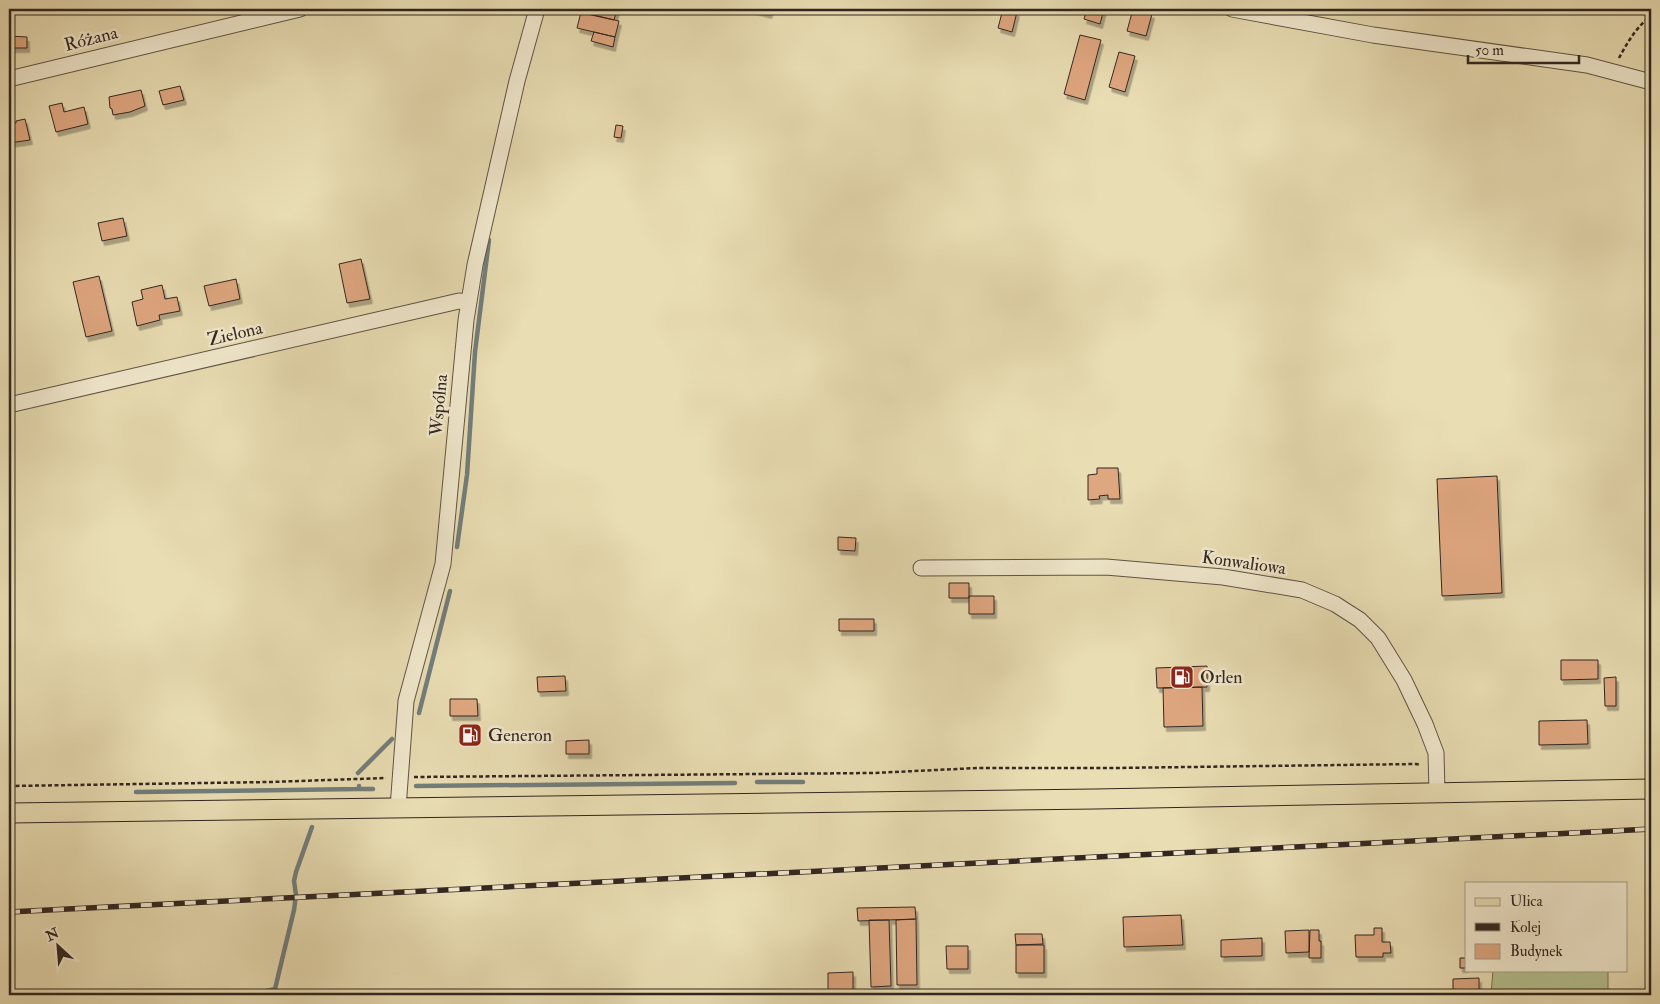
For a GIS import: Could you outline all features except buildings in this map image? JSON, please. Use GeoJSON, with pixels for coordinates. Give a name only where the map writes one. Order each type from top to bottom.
{"type":"FeatureCollection","features":[{"type":"Feature","properties":{"kind":"main road"},"geometry":{"type":"LineString","coordinates":[[9,812],[1651,789]]}},
{"type":"Feature","properties":{"kind":"street","name":"Różana"},"geometry":{"type":"LineString","coordinates":[[9,79],[300,9]]}},
{"type":"Feature","properties":{"kind":"street","name":"Wspólna"},"geometry":{"type":"LineString","coordinates":[[398,808],[406,700],[443,564],[469,302],[491,192],[536,9]]}},
{"type":"Feature","properties":{"kind":"street"},"geometry":{"type":"LineString","coordinates":[[1232,9],[1373,35],[1587,65],[1651,82]]}},
{"type":"Feature","properties":{"kind":"street","name":"Zielona"},"geometry":{"type":"LineString","coordinates":[[9,405],[449,303],[469,302]]}},
{"type":"Feature","properties":{"kind":"street","name":"Konwaliowa"},"geometry":{"type":"LineString","coordinates":[[921,568],[1106,567],[1223,577],[1302,590],[1335,604],[1360,620],[1378,638],[1404,680],[1436,753],[1436,792]]}},
{"type":"Feature","properties":{"kind":"path"},"geometry":{"type":"LineString","coordinates":[[1611,71],[1629,41],[1646,19],[1651,16]]}},
{"type":"Feature","properties":{"kind":"path"},"geometry":{"type":"LineString","coordinates":[[9,786],[270,782],[400,777],[874,773],[978,768],[1416,764],[1436,769]]}},
{"type":"Feature","properties":{"kind":"green space"},"geometry":{"type":"Polygon","coordinates":[[[1493,972],[1608,972],[1608,995],[1491,995],[1493,972]]]}},
{"type":"Feature","properties":{"kind":"waterway"},"geometry":{"type":"LineString","coordinates":[[457,547],[467,475],[475,352],[489,240]]}},
{"type":"Feature","properties":{"kind":"waterway"},"geometry":{"type":"LineString","coordinates":[[419,713],[450,591]]}},
{"type":"Feature","properties":{"kind":"waterway"},"geometry":{"type":"LineString","coordinates":[[358,773],[392,739]]}},
{"type":"Feature","properties":{"kind":"waterway"},"geometry":{"type":"LineString","coordinates":[[757,782],[803,782]]}},
{"type":"Feature","properties":{"kind":"waterway"},"geometry":{"type":"LineString","coordinates":[[416,786],[735,783]]}},
{"type":"Feature","properties":{"kind":"waterway"},"geometry":{"type":"LineString","coordinates":[[136,792],[359,789],[359,786]]}},
{"type":"Feature","properties":{"kind":"waterway"},"geometry":{"type":"LineString","coordinates":[[359,789],[373,789]]}},
{"type":"Feature","properties":{"kind":"waterway"},"geometry":{"type":"LineString","coordinates":[[249,995],[275,989],[294,910],[296,895],[294,881],[296,872],[312,827]]}},
{"type":"Feature","properties":{"kind":"railway"},"geometry":{"type":"LineString","coordinates":[[9,912],[1651,829]]}},
{"type":"Feature","properties":{"kind":"place","name":"Orlen"},"geometry":{"type":"Point","coordinates":[1182,677]}},
{"type":"Feature","properties":{"kind":"place","name":"Generon"},"geometry":{"type":"Point","coordinates":[470,735]}}]}
